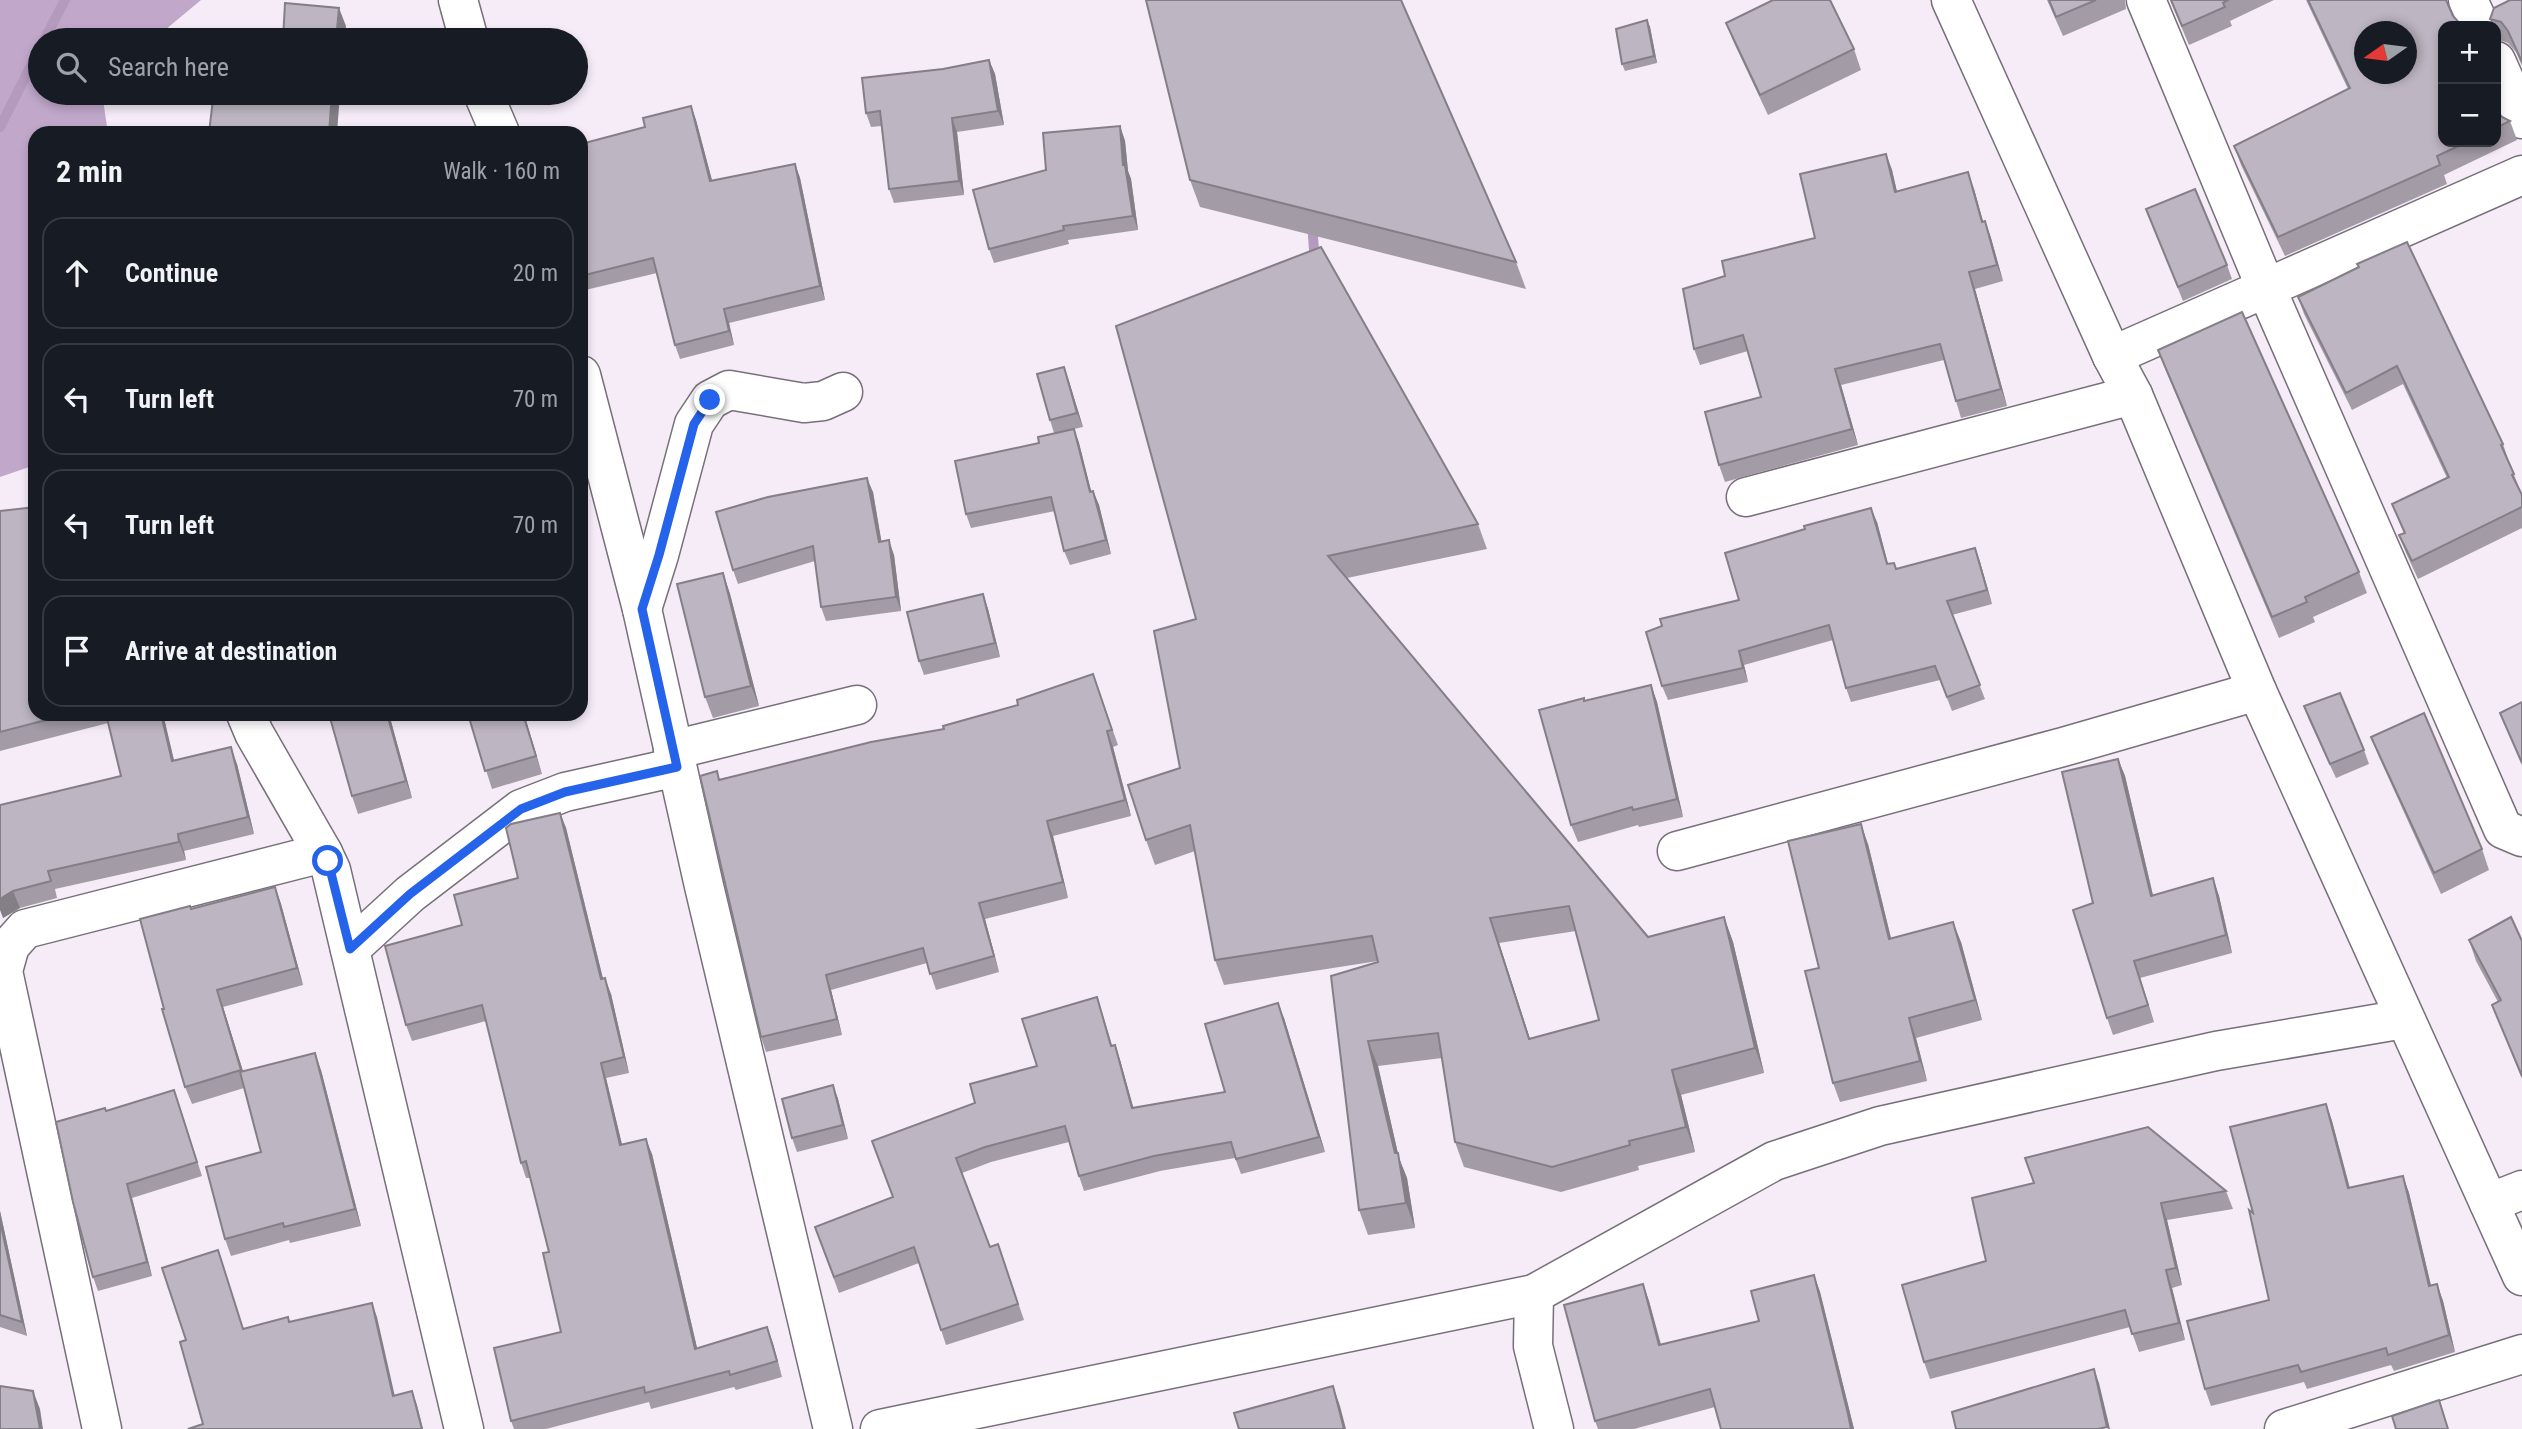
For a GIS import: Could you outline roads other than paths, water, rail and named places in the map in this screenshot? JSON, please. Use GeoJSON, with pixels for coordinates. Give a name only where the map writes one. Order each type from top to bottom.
{"type":"FeatureCollection","features":[{"type":"Feature","properties":{"kind":"street"},"geometry":{"type":"LineString","coordinates":[[458,0],[466,28]]}},
{"type":"Feature","properties":{"kind":"street"},"geometry":{"type":"LineString","coordinates":[[1951,0],[2112,356],[2133,395],[2257,691],[2404,1019],[2506,1196],[2522,1276]]}},
{"type":"Feature","properties":{"kind":"street"},"geometry":{"type":"LineString","coordinates":[[2146,0],[2266,288],[2503,829],[2522,837]]}},
{"type":"Feature","properties":{"kind":"street"},"geometry":{"type":"LineString","coordinates":[[2468,0],[2478,21]]}},
{"type":"Feature","properties":{"kind":"street"},"geometry":{"type":"LineString","coordinates":[[2501,72],[2522,119]]}},
{"type":"Feature","properties":{"kind":"street"},"geometry":{"type":"LineString","coordinates":[[488,105],[497,126]]}},
{"type":"Feature","properties":{"kind":"street"},"geometry":{"type":"LineString","coordinates":[[2112,356],[2522,175]]}},
{"type":"Feature","properties":{"kind":"street"},"geometry":{"type":"LineString","coordinates":[[642,609],[694,424],[710,400],[729,390],[804,403],[823,401],[843,391]]}},
{"type":"Feature","properties":{"kind":"street"},"geometry":{"type":"LineString","coordinates":[[1746,497],[2133,395]]}},
{"type":"Feature","properties":{"kind":"street"},"geometry":{"type":"LineString","coordinates":[[588,402],[642,609],[833,1429]]}},
{"type":"Feature","properties":{"kind":"street"},"geometry":{"type":"LineString","coordinates":[[1677,851],[2050,751],[2257,691]]}},
{"type":"Feature","properties":{"kind":"street"},"geometry":{"type":"LineString","coordinates":[[350,949],[410,894],[521,809],[565,792],[857,705]]}},
{"type":"Feature","properties":{"kind":"street"},"geometry":{"type":"LineString","coordinates":[[249,721],[331,870],[464,1429]]}},
{"type":"Feature","properties":{"kind":"street"},"geometry":{"type":"LineString","coordinates":[[102,1429],[3,971],[10,946],[25,929],[323,853]]}},
{"type":"Feature","properties":{"kind":"street"},"geometry":{"type":"LineString","coordinates":[[880,1429],[1534,1294],[1774,1161],[1880,1126],[2216,1051],[2404,1019]]}},
{"type":"Feature","properties":{"kind":"street"},"geometry":{"type":"LineString","coordinates":[[1534,1294],[1533,1346],[1554,1429]]}},
{"type":"Feature","properties":{"kind":"street"},"geometry":{"type":"LineString","coordinates":[[2284,1429],[2522,1354]]}},
{"type":"Feature","properties":{"kind":"waterway"},"geometry":{"type":"LineString","coordinates":[[50,28],[65,0]]}},
{"type":"Feature","properties":{"kind":"waterway"},"geometry":{"type":"LineString","coordinates":[[0,127],[28,72]]}},
{"type":"Feature","properties":{"kind":"waterway"},"geometry":{"type":"LineString","coordinates":[[1312,223],[1315,263]]}}]}
